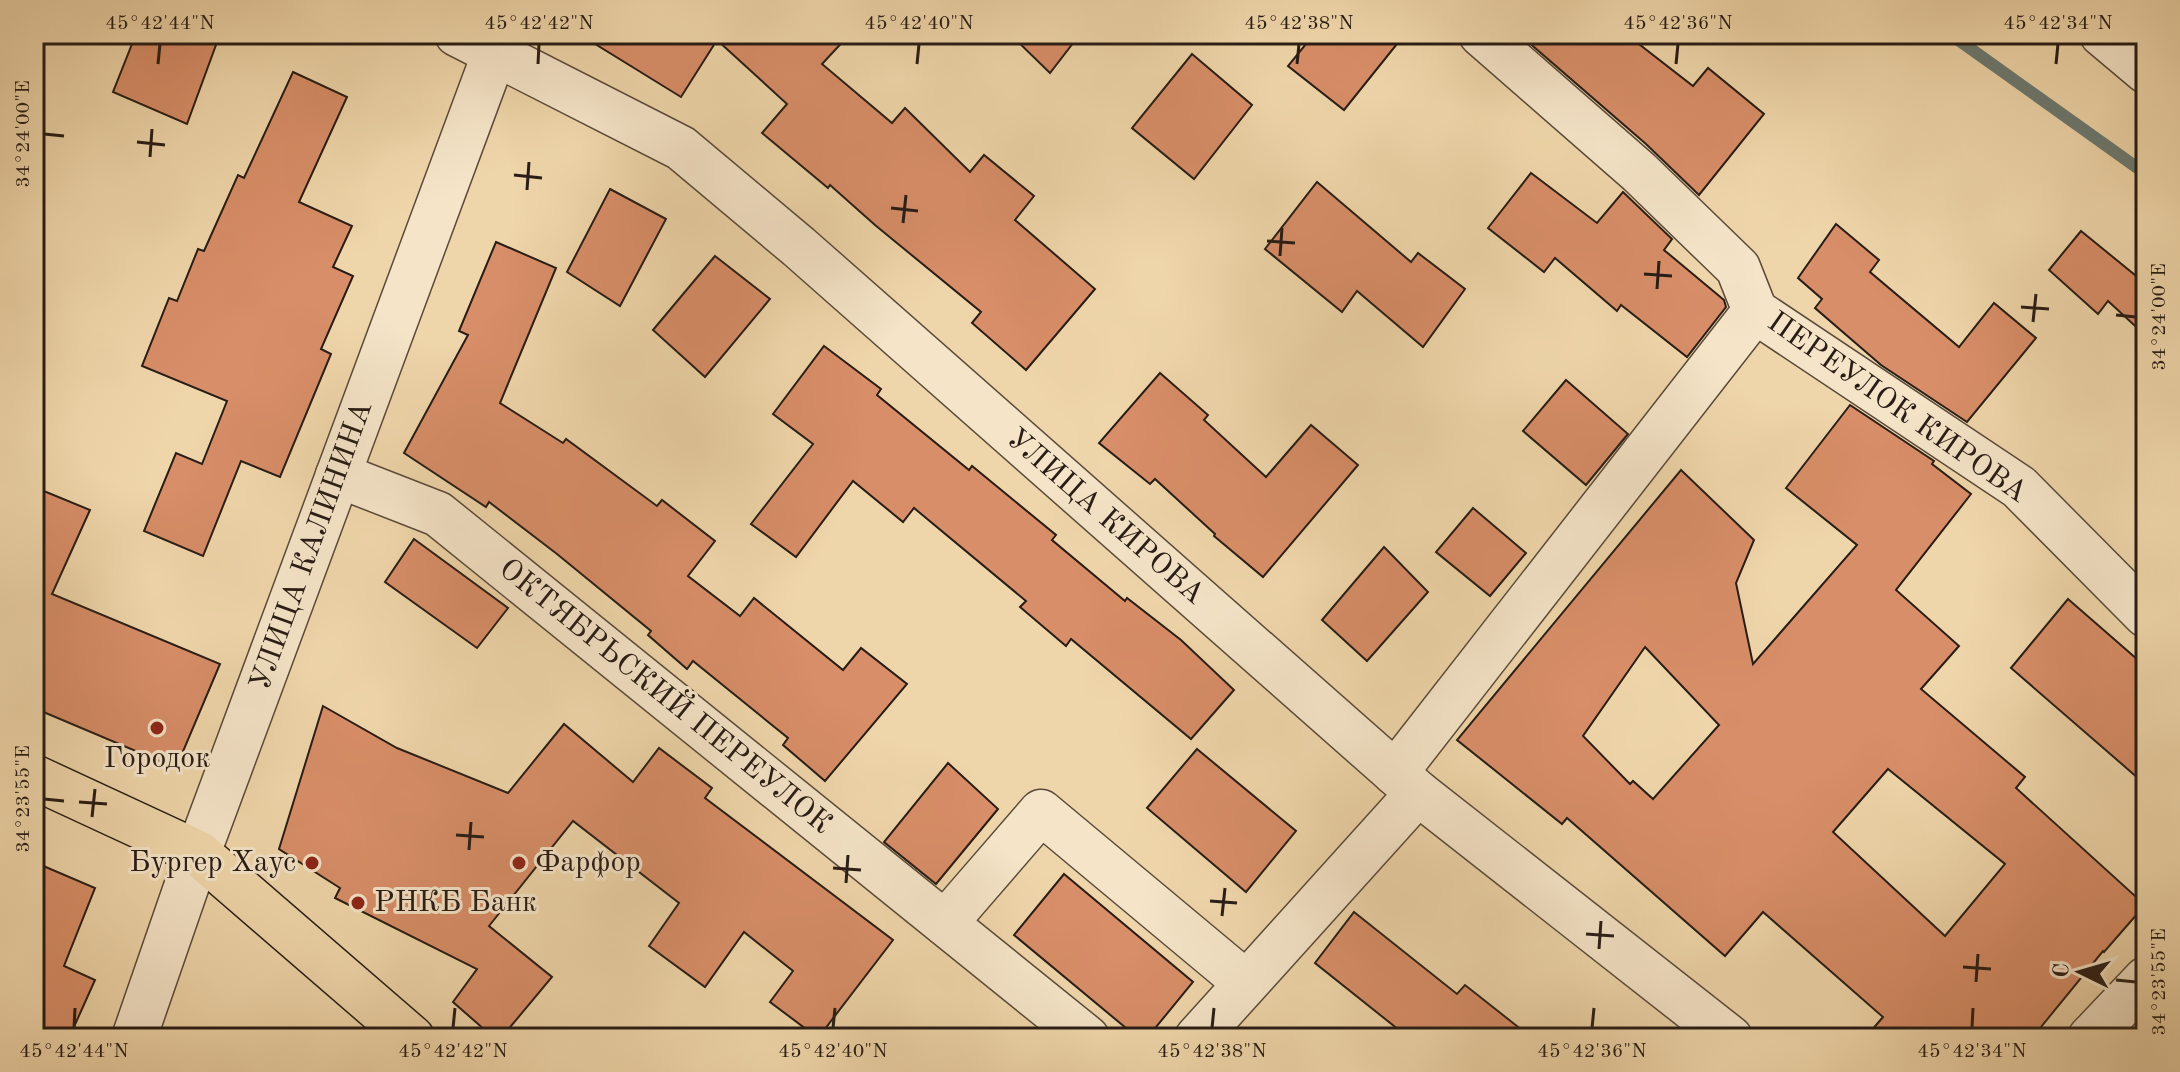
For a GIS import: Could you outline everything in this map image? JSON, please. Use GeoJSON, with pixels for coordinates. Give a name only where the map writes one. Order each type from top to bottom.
{"type":"FeatureCollection","features":[{"type":"Feature","properties":{"kind":"main road"},"geometry":{"type":"LineString","coordinates":[[34,777],[198,853],[412,1038]]}},
{"type":"Feature","properties":{"kind":"street","name":"ПЕРЕУЛОК КИРОВА"},"geometry":{"type":"LineString","coordinates":[[1481,34],[1639,172],[1738,268],[1755,311],[2019,487],[2146,615]]}},
{"type":"Feature","properties":{"kind":"street"},"geometry":{"type":"LineString","coordinates":[[2102,34],[2146,71]]}},
{"type":"Feature","properties":{"kind":"street","name":"УЛИЦА КАЛИНИНА"},"geometry":{"type":"LineString","coordinates":[[134,1038],[198,853],[338,475],[475,44]]}},
{"type":"Feature","properties":{"kind":"street","name":"УЛИЦА КИРОВА"},"geometry":{"type":"LineString","coordinates":[[475,44],[681,148],[799,247],[1406,783],[1730,1038]]}},
{"type":"Feature","properties":{"kind":"street"},"geometry":{"type":"LineString","coordinates":[[1197,1038],[1246,983],[1406,783],[1755,311]]}},
{"type":"Feature","properties":{"kind":"street","name":"ОКТЯБРЬСКИЙ ПЕРЕУЛОК"},"geometry":{"type":"LineString","coordinates":[[338,475],[438,514],[1087,1038]]}},
{"type":"Feature","properties":{"kind":"street"},"geometry":{"type":"LineString","coordinates":[[945,923],[1041,812],[1246,983]]}},
{"type":"Feature","properties":{"kind":"street"},"geometry":{"type":"LineString","coordinates":[[2090,1038],[2146,979]]}},
{"type":"Feature","properties":{"kind":"building"},"geometry":{"type":"Polygon","coordinates":[[[136,34],[220,34],[187,124],[113,92],[136,34]]]}},
{"type":"Feature","properties":{"kind":"building"},"geometry":{"type":"Polygon","coordinates":[[[579,34],[850,34],[822,64],[892,123],[905,108],[970,172],[984,155],[1034,196],[1015,220],[1095,289],[1026,370],[972,323],[981,312],[830,185],[828,188],[762,133],[787,104],[717,40],[681,97],[579,34]]]}},
{"type":"Feature","properties":{"kind":"building"},"geometry":{"type":"Polygon","coordinates":[[[1010,34],[1080,34],[1050,73],[1010,34]]]}},
{"type":"Feature","properties":{"kind":"building"},"geometry":{"type":"Polygon","coordinates":[[[1314,34],[1405,34],[1344,110],[1288,66],[1314,34]]]}},
{"type":"Feature","properties":{"kind":"building"},"geometry":{"type":"Polygon","coordinates":[[[1519,34],[1626,34],[1693,86],[1708,68],[1764,114],[1699,195],[1646,144],[1519,34]]]}},
{"type":"Feature","properties":{"kind":"building"},"geometry":{"type":"Polygon","coordinates":[[[1192,54],[1252,105],[1194,179],[1132,128],[1192,54]]]}},
{"type":"Feature","properties":{"kind":"building"},"geometry":{"type":"Polygon","coordinates":[[[293,72],[347,97],[299,202],[352,226],[333,267],[353,276],[321,349],[331,354],[280,477],[241,461],[203,556],[144,531],[176,453],[202,464],[227,401],[142,366],[169,298],[177,301],[198,249],[204,251],[238,175],[244,178],[293,72]]]}},
{"type":"Feature","properties":{"kind":"building"},"geometry":{"type":"Polygon","coordinates":[[[1531,173],[1597,223],[1623,192],[1672,239],[1664,250],[1724,300],[1726,307],[1687,357],[1621,305],[1617,311],[1555,258],[1544,272],[1488,228],[1531,173]]]}},
{"type":"Feature","properties":{"kind":"building"},"geometry":{"type":"Polygon","coordinates":[[[1317,182],[1411,262],[1418,253],[1465,289],[1423,347],[1357,291],[1342,312],[1265,249],[1317,182]]]}},
{"type":"Feature","properties":{"kind":"building"},"geometry":{"type":"Polygon","coordinates":[[[610,189],[666,219],[620,306],[567,272],[610,189]]]}},
{"type":"Feature","properties":{"kind":"building"},"geometry":{"type":"Polygon","coordinates":[[[1836,224],[1879,260],[1870,272],[1959,347],[1994,303],[2036,338],[1967,422],[1881,365],[1815,308],[1822,299],[1798,278],[1836,224]]]}},
{"type":"Feature","properties":{"kind":"building"},"geometry":{"type":"Polygon","coordinates":[[[2081,231],[2146,284],[2146,336],[2108,301],[2098,314],[2049,270],[2081,231]]]}},
{"type":"Feature","properties":{"kind":"building"},"geometry":{"type":"Polygon","coordinates":[[[496,242],[556,268],[500,403],[563,443],[566,439],[657,506],[662,500],[715,541],[688,576],[740,616],[754,598],[843,670],[861,648],[907,684],[825,781],[783,745],[788,738],[693,661],[687,669],[648,635],[651,631],[557,554],[489,502],[486,507],[404,453],[468,335],[459,331],[496,242]]]}},
{"type":"Feature","properties":{"kind":"building"},"geometry":{"type":"Polygon","coordinates":[[[715,256],[770,299],[705,377],[653,330],[715,256]]]}},
{"type":"Feature","properties":{"kind":"building"},"geometry":{"type":"Polygon","coordinates":[[[824,346],[881,389],[877,395],[969,470],[972,466],[1056,535],[1052,540],[1125,601],[1127,598],[1181,640],[1234,690],[1191,739],[1071,639],[1066,646],[1020,607],[1026,601],[914,508],[903,522],[853,481],[796,557],[751,524],[813,444],[773,414],[824,346]]]}},
{"type":"Feature","properties":{"kind":"building"},"geometry":{"type":"Polygon","coordinates":[[[1160,373],[1208,415],[1204,420],[1266,477],[1311,425],[1358,465],[1263,577],[1214,536],[1155,479],[1150,484],[1099,443],[1160,373]]]}},
{"type":"Feature","properties":{"kind":"building"},"geometry":{"type":"Polygon","coordinates":[[[1566,380],[1628,434],[1586,485],[1523,431],[1566,380]]]}},
{"type":"Feature","properties":{"kind":"building"},"geometry":{"type":"Polygon","coordinates":[[[1850,405],[1934,461],[1932,464],[1971,494],[1896,590],[1959,646],[1921,689],[2025,777],[2016,788],[2145,905],[2032,1038],[1865,1038],[1883,1017],[1763,912],[1725,956],[1567,818],[1562,824],[1457,740],[1681,470],[1754,540],[1736,583],[1753,664],[1857,545],[1786,488],[1850,405]],[[1645,647],[1583,736],[1630,784],[1633,781],[1653,799],[1719,725],[1645,647]],[[1888,769],[1833,832],[1945,936],[2005,864],[1888,769]]]}},
{"type":"Feature","properties":{"kind":"building"},"geometry":{"type":"Polygon","coordinates":[[[34,487],[90,510],[52,594],[220,664],[176,768],[34,708],[34,487]]]}},
{"type":"Feature","properties":{"kind":"building"},"geometry":{"type":"Polygon","coordinates":[[[1473,508],[1526,553],[1490,596],[1436,552],[1473,508]]]}},
{"type":"Feature","properties":{"kind":"building"},"geometry":{"type":"Polygon","coordinates":[[[414,539],[508,608],[477,648],[385,582],[414,539]]]}},
{"type":"Feature","properties":{"kind":"building"},"geometry":{"type":"Polygon","coordinates":[[[1384,547],[1428,592],[1367,661],[1322,620],[1384,547]]]}},
{"type":"Feature","properties":{"kind":"building"},"geometry":{"type":"Polygon","coordinates":[[[2068,599],[2146,667],[2146,785],[2011,668],[2068,599]]]}},
{"type":"Feature","properties":{"kind":"building"},"geometry":{"type":"Polygon","coordinates":[[[323,706],[397,748],[508,793],[564,724],[633,782],[659,748],[712,788],[705,798],[893,940],[818,1038],[770,1002],[793,971],[744,932],[705,987],[649,946],[679,903],[573,821],[489,926],[552,977],[501,1038],[494,1038],[453,1002],[477,969],[335,898],[340,888],[279,849],[323,706]]]}},
{"type":"Feature","properties":{"kind":"building"},"geometry":{"type":"Polygon","coordinates":[[[1197,749],[1296,831],[1246,892],[1147,808],[1197,749]]]}},
{"type":"Feature","properties":{"kind":"building"},"geometry":{"type":"Polygon","coordinates":[[[948,763],[998,809],[936,884],[884,842],[948,763]]]}},
{"type":"Feature","properties":{"kind":"building"},"geometry":{"type":"Polygon","coordinates":[[[34,862],[95,888],[64,966],[95,980],[69,1038],[34,1038],[34,862]]]}},
{"type":"Feature","properties":{"kind":"building"},"geometry":{"type":"Polygon","coordinates":[[[1064,874],[1193,982],[1147,1038],[1138,1038],[1014,935],[1064,874]]]}},
{"type":"Feature","properties":{"kind":"building"},"geometry":{"type":"Polygon","coordinates":[[[1354,912],[1457,994],[1465,985],[1532,1038],[1409,1038],[1315,963],[1354,912]]]}},
{"type":"Feature","properties":{"kind":"waterway"},"geometry":{"type":"LineString","coordinates":[[1950,34],[2146,174]]}},
{"type":"Feature","properties":{"kind":"place","name":"Городок"},"geometry":{"type":"Point","coordinates":[157,728]}},
{"type":"Feature","properties":{"kind":"place","name":"Бургер Хаус"},"geometry":{"type":"Point","coordinates":[312,863]}},
{"type":"Feature","properties":{"kind":"place","name":"Фарфор"},"geometry":{"type":"Point","coordinates":[519,863]}},
{"type":"Feature","properties":{"kind":"place","name":"РНКБ Банк"},"geometry":{"type":"Point","coordinates":[358,903]}}]}
